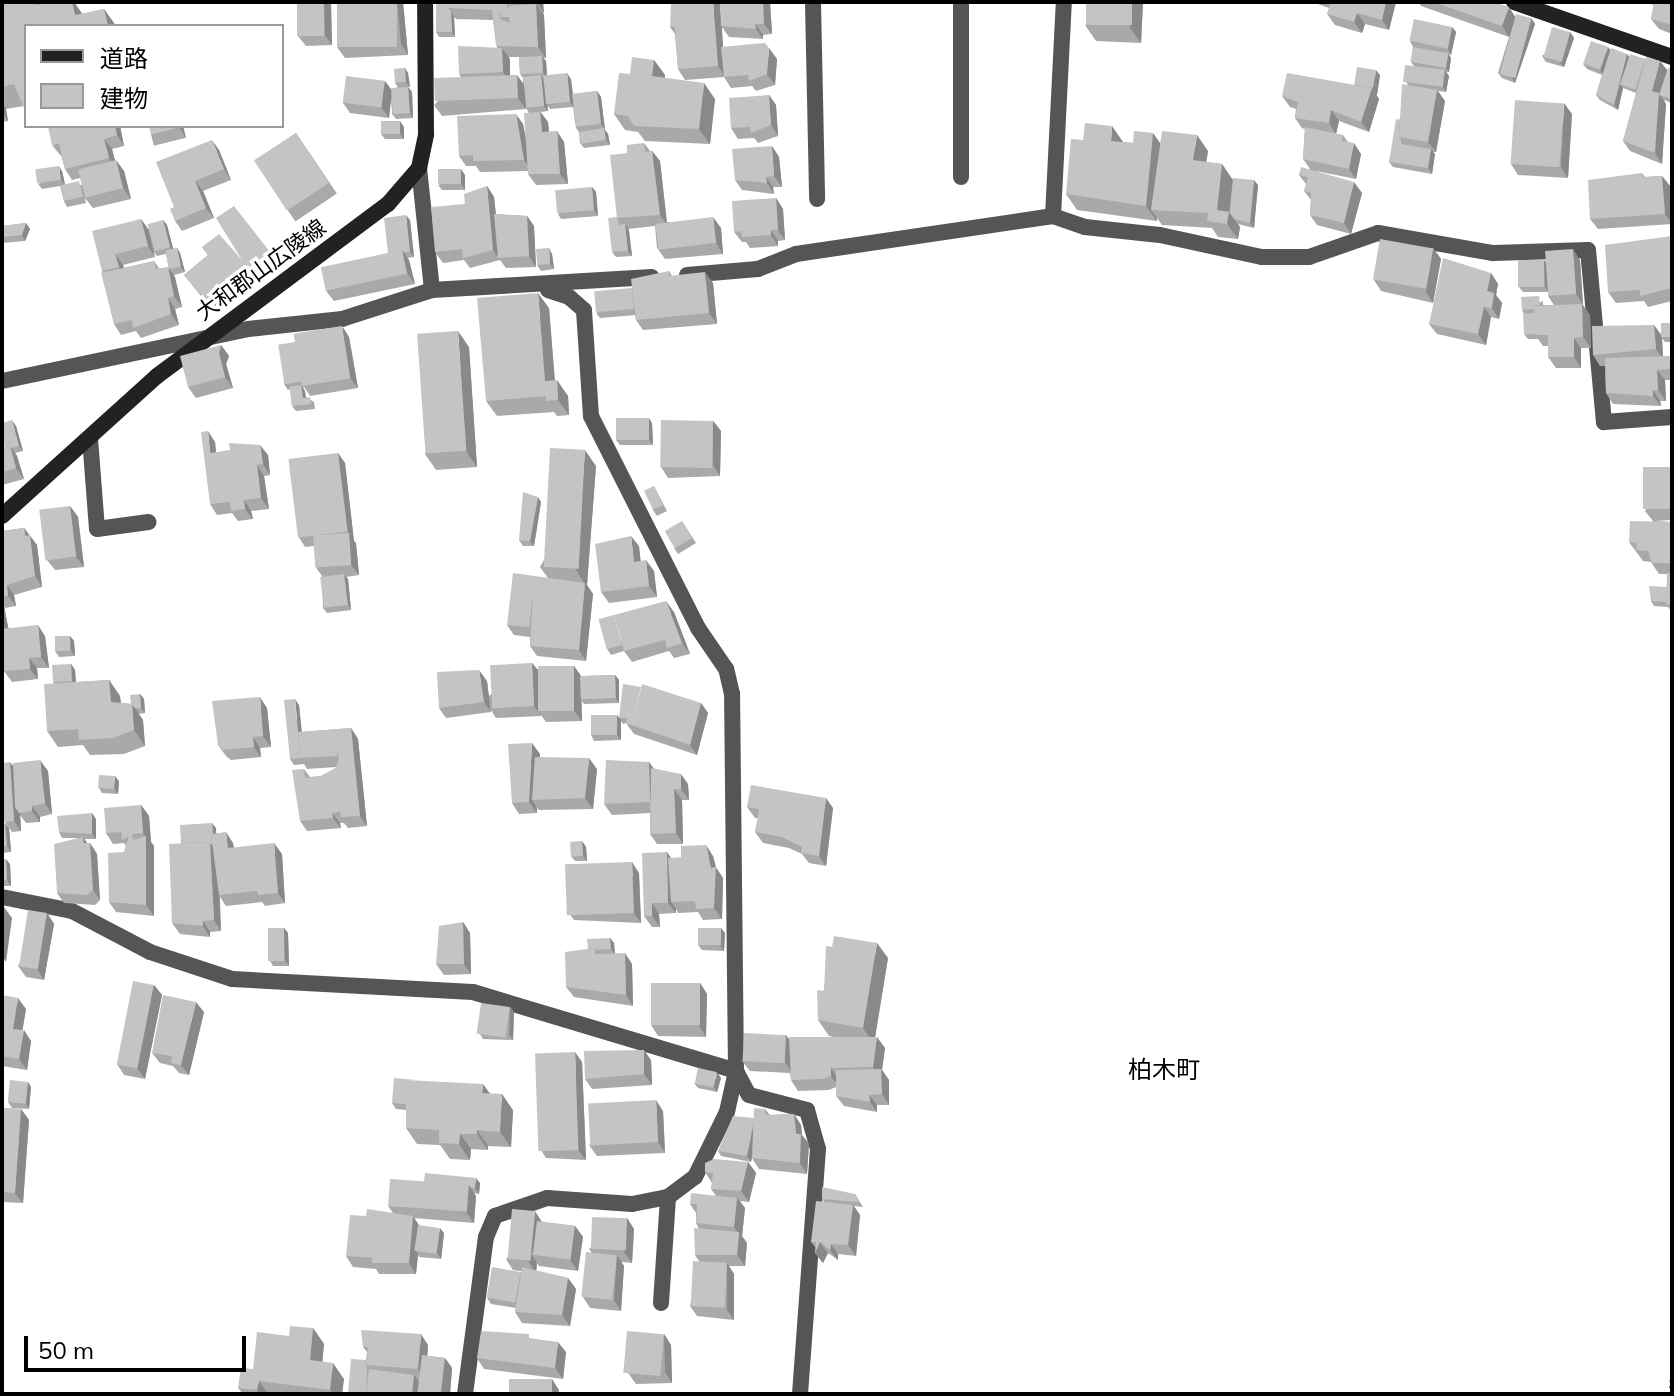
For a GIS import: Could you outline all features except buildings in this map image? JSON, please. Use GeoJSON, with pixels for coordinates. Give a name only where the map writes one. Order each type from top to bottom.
{"type":"FeatureCollection","features":[{"type":"Feature","properties":{"kind":"main road"},"geometry":{"type":"LineString","coordinates":[[419,168],[426,134],[425,2]]}},
{"type":"Feature","properties":{"kind":"main road"},"geometry":{"type":"LineString","coordinates":[[1514,2],[1672,57]]}},
{"type":"Feature","properties":{"kind":"main road","name":"大和郡山広陵線"},"geometry":{"type":"LineString","coordinates":[[2,516],[202,341],[388,204],[419,168]]}},
{"type":"Feature","properties":{"kind":"street"},"geometry":{"type":"LineString","coordinates":[[813,2],[817,199]]}},
{"type":"Feature","properties":{"kind":"street"},"geometry":{"type":"LineString","coordinates":[[961,2],[961,177]]}},
{"type":"Feature","properties":{"kind":"street"},"geometry":{"type":"LineString","coordinates":[[1053,216],[1064,2]]}},
{"type":"Feature","properties":{"kind":"street"},"geometry":{"type":"LineString","coordinates":[[419,168],[432,290]]}},
{"type":"Feature","properties":{"kind":"street"},"geometry":{"type":"LineString","coordinates":[[2,381],[248,329],[342,319],[432,290],[539,287],[758,269],[796,254],[1053,216],[1085,227],[1160,235],[1262,257],[1309,257],[1378,233],[1493,253],[1588,250],[1604,422],[1672,417]]}},
{"type":"Feature","properties":{"kind":"street"},"geometry":{"type":"LineString","coordinates":[[465,1394],[486,1237],[495,1216],[547,1198],[632,1204],[668,1197],[695,1177],[727,1112],[736,1071],[732,694],[726,669],[698,628],[591,416],[584,310],[569,297],[539,287]]}},
{"type":"Feature","properties":{"kind":"street"},"geometry":{"type":"LineString","coordinates":[[90,438],[97,529],[149,522]]}},
{"type":"Feature","properties":{"kind":"street"},"geometry":{"type":"LineString","coordinates":[[2,897],[72,911],[150,952],[232,979],[473,992],[736,1071],[749,1095],[807,1110],[818,1149],[800,1394]]}},
{"type":"Feature","properties":{"kind":"street"},"geometry":{"type":"LineString","coordinates":[[661,1303],[668,1197]]}},
{"type":"Feature","properties":{"kind":"path"},"geometry":{"type":"LineString","coordinates":[[1671,1394],[1672,1378]]}},
{"type":"Feature","properties":{"kind":"district","name":"柏木町"},"geometry":{"type":"Point","coordinates":[1164,1070]}}]}
